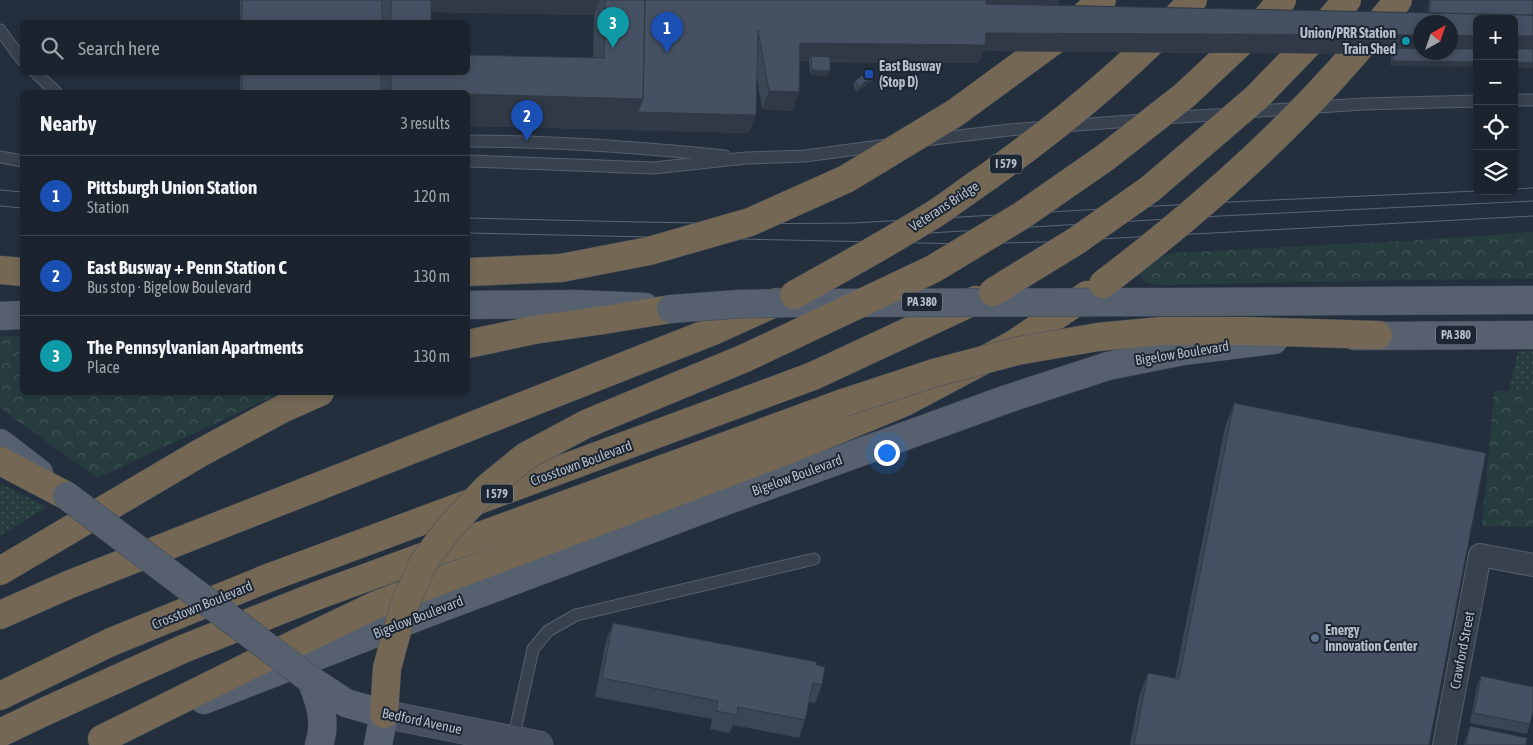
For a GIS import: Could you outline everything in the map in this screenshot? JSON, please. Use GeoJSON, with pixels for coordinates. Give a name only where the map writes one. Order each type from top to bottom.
{"type":"FeatureCollection","features":[{"type":"Feature","properties":{"kind":"highway"},"geometry":{"type":"LineString","coordinates":[[470,272],[561,268],[649,251],[750,222],[846,179],[955,113],[1063,34],[1102,0]]}},
{"type":"Feature","properties":{"kind":"highway","name":"Veterans Bridge"},"geometry":{"type":"LineString","coordinates":[[0,616],[68,585],[713,331],[794,295],[861,258],[937,212],[1021,153],[1093,96],[1166,30],[1193,0]]}},
{"type":"Feature","properties":{"kind":"highway"},"geometry":{"type":"LineString","coordinates":[[384,714],[387,668],[404,606],[423,563],[449,528],[488,487],[526,456],[586,424],[745,358],[933,269],[1021,216],[1106,157],[1185,95],[1264,21],[1282,0]]}},
{"type":"Feature","properties":{"kind":"highway","name":"Crosstown Boulevard"},"geometry":{"type":"LineString","coordinates":[[0,696],[111,642],[268,578],[813,376],[993,292],[1076,241],[1150,189],[1257,97],[1317,35],[1347,0]]}},
{"type":"Feature","properties":{"kind":"highway"},"geometry":{"type":"LineString","coordinates":[[96,742],[376,605],[788,450],[905,402],[1014,344],[1103,284],[1159,242],[1234,176],[1305,108],[1379,25],[1398,0]]}},
{"type":"Feature","properties":{"kind":"highway"},"geometry":{"type":"LineString","coordinates":[[0,270],[20,272]]}},
{"type":"Feature","properties":{"kind":"highway"},"geometry":{"type":"LineString","coordinates":[[0,288],[20,285]]}},
{"type":"Feature","properties":{"kind":"highway"},"geometry":{"type":"LineString","coordinates":[[470,344],[534,330],[671,309]]}},
{"type":"Feature","properties":{"kind":"highway"},"geometry":{"type":"LineString","coordinates":[[0,733],[183,649],[316,596],[843,403],[952,368],[1016,352],[1098,337],[1161,331],[1247,331],[1378,335]]}},
{"type":"Feature","properties":{"kind":"highway"},"geometry":{"type":"LineString","coordinates":[[0,571],[200,453],[282,409],[313,395]]}},
{"type":"Feature","properties":{"kind":"highway"},"geometry":{"type":"LineString","coordinates":[[0,461],[67,496]]}},
{"type":"Feature","properties":{"kind":"main road","name":"PA 380"},"geometry":{"type":"LineString","coordinates":[[671,309],[739,304],[789,303],[1533,300]]}},
{"type":"Feature","properties":{"kind":"main road"},"geometry":{"type":"LineString","coordinates":[[470,305],[575,304],[671,309]]}},
{"type":"Feature","properties":{"kind":"main road"},"geometry":{"type":"LineString","coordinates":[[0,316],[20,315]]}},
{"type":"Feature","properties":{"kind":"main road","name":"Bigelow Boulevard"},"geometry":{"type":"LineString","coordinates":[[96,742],[439,609],[731,499],[1007,399],[1108,366],[1183,351],[1276,340],[1378,335],[1533,335]]}},
{"type":"Feature","properties":{"kind":"main road","name":"Bedford Avenue"},"geometry":{"type":"LineString","coordinates":[[0,443],[67,496],[311,680],[346,703],[384,714]]}},
{"type":"Feature","properties":{"kind":"main road"},"geometry":{"type":"LineString","coordinates":[[311,680],[319,699],[324,726],[319,745]]}},
{"type":"Feature","properties":{"kind":"main road"},"geometry":{"type":"LineString","coordinates":[[378,745],[384,714]]}},
{"type":"Feature","properties":{"kind":"street","name":"Crawford Street"},"geometry":{"type":"LineString","coordinates":[[1444,745],[1480,555],[1533,566]]}},
{"type":"Feature","properties":{"kind":"street","name":"Bedford Avenue"},"geometry":{"type":"LineString","coordinates":[[384,714],[539,745]]}},
{"type":"Feature","properties":{"kind":"lane"},"geometry":{"type":"LineString","coordinates":[[0,30],[3,43],[20,58]]}},
{"type":"Feature","properties":{"kind":"lane"},"geometry":{"type":"LineString","coordinates":[[38,75],[54,90]]}},
{"type":"Feature","properties":{"kind":"lane"},"geometry":{"type":"LineString","coordinates":[[1518,100],[1533,100]]}},
{"type":"Feature","properties":{"kind":"lane"},"geometry":{"type":"LineString","coordinates":[[470,161],[654,168],[746,158],[805,156],[1009,130],[1363,104],[1473,101]]}},
{"type":"Feature","properties":{"kind":"lane"},"geometry":{"type":"LineString","coordinates":[[470,141],[527,141],[644,148],[746,158]]}},
{"type":"Feature","properties":{"kind":"lane"},"geometry":{"type":"LineString","coordinates":[[0,157],[20,161]]}},
{"type":"Feature","properties":{"kind":"lane"},"geometry":{"type":"LineString","coordinates":[[513,740],[533,649],[548,631],[576,615],[814,559]]}},
{"type":"Feature","properties":{"kind":"green space"},"geometry":{"type":"Polygon","coordinates":[[[1533,232],[1533,279],[1158,285],[1142,280],[1140,274],[1162,257],[1171,253],[1421,240],[1533,232]]]}},
{"type":"Feature","properties":{"kind":"green space"},"geometry":{"type":"Polygon","coordinates":[[[0,336],[20,336],[20,395],[277,395],[97,478],[0,408],[0,336]]]}},
{"type":"Feature","properties":{"kind":"green space"},"geometry":{"type":"Polygon","coordinates":[[[1518,351],[1533,351],[1533,494],[1483,505],[1518,351]]]}},
{"type":"Feature","properties":{"kind":"green space"},"geometry":{"type":"Polygon","coordinates":[[[1533,390],[1533,527],[1482,526],[1494,391],[1533,390]]]}},
{"type":"Feature","properties":{"kind":"green space"},"geometry":{"type":"Polygon","coordinates":[[[0,483],[47,507],[0,536],[0,483]]]}},
{"type":"Feature","properties":{"kind":"building"},"geometry":{"type":"Polygon","coordinates":[[[242,0],[382,0],[382,20],[242,20],[242,0]]]}},
{"type":"Feature","properties":{"kind":"building"},"geometry":{"type":"Polygon","coordinates":[[[391,0],[431,0],[431,20],[391,20],[391,0]]]}},
{"type":"Feature","properties":{"kind":"building"},"geometry":{"type":"Polygon","coordinates":[[[605,0],[645,0],[643,99],[470,94],[470,90],[391,90],[391,75],[470,75],[470,55],[604,58],[605,0]]]}},
{"type":"Feature","properties":{"kind":"building"},"geometry":{"type":"Polygon","coordinates":[[[645,0],[986,0],[986,4],[1533,15],[1533,36],[1518,36],[1518,15],[1473,15],[1473,36],[1458,35],[1458,15],[1413,15],[1413,35],[986,33],[985,45],[800,43],[799,92],[769,91],[758,30],[756,115],[638,112],[643,99],[645,0]]]}},
{"type":"Feature","properties":{"kind":"building"},"geometry":{"type":"Polygon","coordinates":[[[1430,0],[1533,0],[1533,15],[1430,13],[1430,0]]]}},
{"type":"Feature","properties":{"kind":"building"},"geometry":{"type":"Polygon","coordinates":[[[1393,48],[1413,49],[1413,60],[1458,60],[1458,49],[1473,49],[1473,62],[1393,61],[1393,48]]]}},
{"type":"Feature","properties":{"kind":"building"},"geometry":{"type":"Polygon","coordinates":[[[1518,49],[1533,49],[1533,63],[1518,62],[1518,49]]]}},
{"type":"Feature","properties":{"kind":"building"},"geometry":{"type":"Polygon","coordinates":[[[811,56],[830,57],[830,71],[812,70],[811,56]]]}},
{"type":"Feature","properties":{"kind":"building"},"geometry":{"type":"Polygon","coordinates":[[[871,69],[875,74],[859,87],[855,81],[871,69]]]}},
{"type":"Feature","properties":{"kind":"building"},"geometry":{"type":"Polygon","coordinates":[[[242,75],[381,75],[381,90],[242,90],[242,75]]]}},
{"type":"Feature","properties":{"kind":"building","name":"Energy Innovation Center"},"geometry":{"type":"Polygon","coordinates":[[[1234,403],[1486,453],[1429,745],[1134,745],[1148,673],[1179,679],[1234,403]]]}},
{"type":"Feature","properties":{"kind":"building"},"geometry":{"type":"Polygon","coordinates":[[[613,623],[817,662],[816,665],[825,667],[822,685],[813,683],[805,720],[738,707],[737,715],[716,711],[718,701],[602,678],[613,623]]]}},
{"type":"Feature","properties":{"kind":"building"},"geometry":{"type":"Polygon","coordinates":[[[1481,676],[1533,687],[1533,711],[1530,724],[1474,713],[1481,676]]]}},
{"type":"Feature","properties":{"kind":"building"},"geometry":{"type":"Polygon","coordinates":[[[1470,726],[1527,738],[1526,745],[1466,745],[1470,726]]]}},
{"type":"Feature","properties":{"kind":"tram line"},"geometry":{"type":"LineString","coordinates":[[1518,189],[1533,188]]}},
{"type":"Feature","properties":{"kind":"tram line"},"geometry":{"type":"LineString","coordinates":[[0,190],[20,192]]}},
{"type":"Feature","properties":{"kind":"tram line"},"geometry":{"type":"LineString","coordinates":[[470,218],[708,223],[853,223],[1228,202],[1473,191]]}},
{"type":"Feature","properties":{"kind":"tram line"},"geometry":{"type":"LineString","coordinates":[[878,236],[1220,216],[1533,201]]}},
{"type":"Feature","properties":{"kind":"tram line"},"geometry":{"type":"LineString","coordinates":[[0,206],[20,208]]}},
{"type":"Feature","properties":{"kind":"tram line"},"geometry":{"type":"LineString","coordinates":[[470,233],[967,244],[1043,242],[1533,216]]}},
{"type":"Feature","properties":{"kind":"place","name":"Union/PRR Station Train Shed"},"geometry":{"type":"Point","coordinates":[1406,41]}},
{"type":"Feature","properties":{"kind":"place","name":"The Pennsylvanian Apartments"},"geometry":{"type":"Point","coordinates":[613,48]}},
{"type":"Feature","properties":{"kind":"place","name":"Pittsburgh Union Station"},"geometry":{"type":"Point","coordinates":[667,53]}},
{"type":"Feature","properties":{"kind":"place","name":"East Busway (Stop D)"},"geometry":{"type":"Point","coordinates":[869,74]}},
{"type":"Feature","properties":{"kind":"place","name":"East Busway + Penn Station C"},"geometry":{"type":"Point","coordinates":[527,141]}},
{"type":"Feature","properties":{"kind":"place","name":"Energy Innovation Center"},"geometry":{"type":"Point","coordinates":[1315,638]}}]}
